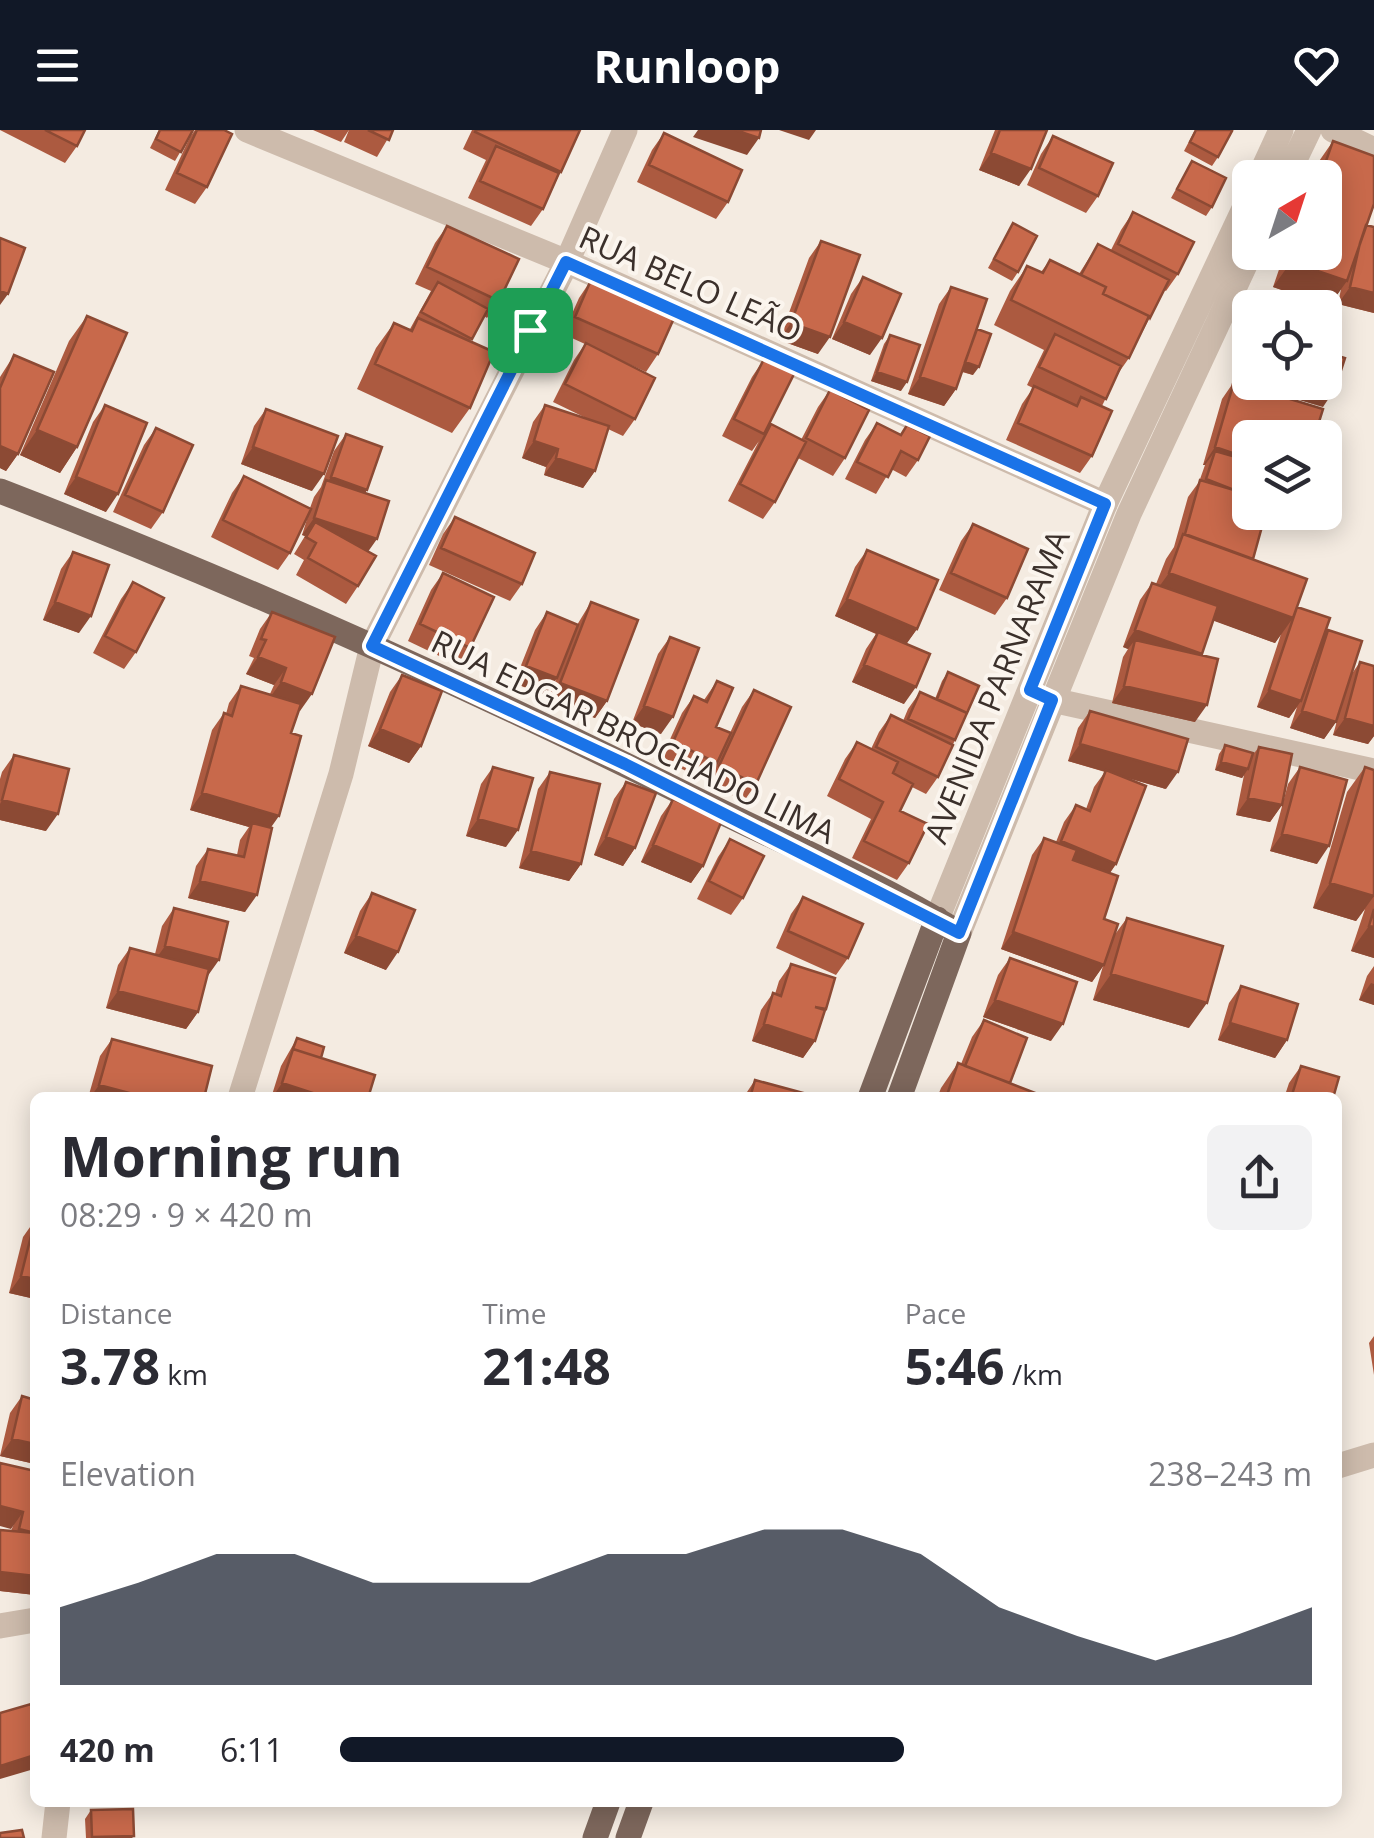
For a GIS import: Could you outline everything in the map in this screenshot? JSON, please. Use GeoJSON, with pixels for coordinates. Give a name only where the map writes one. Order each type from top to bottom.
{"type":"FeatureCollection","features":[{"type":"Feature","properties":{"kind":"main road","name":"RUA EDGAR BROCHADO LIMA"},"geometry":{"type":"LineString","coordinates":[[0,491],[125,539],[372,646],[625,764],[948,926]]}},
{"type":"Feature","properties":{"kind":"main road","name":"AVENIDA PARNARAMA"},"geometry":{"type":"LineString","coordinates":[[873,1092],[948,926]]}},
{"type":"Feature","properties":{"kind":"main road","name":"AVENIDA PARNARAMA"},"geometry":{"type":"LineString","coordinates":[[901,1092],[948,926]]}},
{"type":"Feature","properties":{"kind":"main road"},"geometry":{"type":"LineString","coordinates":[[595,1838],[606,1807]]}},
{"type":"Feature","properties":{"kind":"main road"},"geometry":{"type":"LineString","coordinates":[[628,1838],[639,1807]]}},
{"type":"Feature","properties":{"kind":"street","name":"RUA BELO LEÃO"},"geometry":{"type":"LineString","coordinates":[[247,130],[566,262],[1129,514]]}},
{"type":"Feature","properties":{"kind":"street"},"geometry":{"type":"LineString","coordinates":[[242,1092],[341,774],[372,646],[566,262],[625,130]]}},
{"type":"Feature","properties":{"kind":"street"},"geometry":{"type":"LineString","coordinates":[[1267,160],[1281,130]]}},
{"type":"Feature","properties":{"kind":"street"},"geometry":{"type":"LineString","coordinates":[[1295,160],[1309,130]]}},
{"type":"Feature","properties":{"kind":"street"},"geometry":{"type":"LineString","coordinates":[[1334,130],[1374,150]]}},
{"type":"Feature","properties":{"kind":"street","name":"AVENIDA PARNARAMA"},"geometry":{"type":"LineString","coordinates":[[948,926],[1041,695],[1105,504],[1232,234]]}},
{"type":"Feature","properties":{"kind":"street","name":"AVENIDA PARNARAMA"},"geometry":{"type":"LineString","coordinates":[[1041,695],[1242,270]]}},
{"type":"Feature","properties":{"kind":"street"},"geometry":{"type":"LineString","coordinates":[[1041,695],[1374,772]]}},
{"type":"Feature","properties":{"kind":"street"},"geometry":{"type":"LineString","coordinates":[[1342,1465],[1374,1454]]}},
{"type":"Feature","properties":{"kind":"street"},"geometry":{"type":"LineString","coordinates":[[0,1626],[30,1621]]}},
{"type":"Feature","properties":{"kind":"street"},"geometry":{"type":"LineString","coordinates":[[54,1838],[57,1807]]}},
{"type":"Feature","properties":{"kind":"building"},"geometry":{"type":"Polygon","coordinates":[[[45,130],[85,130],[77,146],[45,130]]]}},
{"type":"Feature","properties":{"kind":"building"},"geometry":{"type":"Polygon","coordinates":[[[160,130],[193,130],[181,152],[156,139],[160,130]]]}},
{"type":"Feature","properties":{"kind":"building"},"geometry":{"type":"Polygon","coordinates":[[[197,130],[224,130],[232,134],[207,187],[177,173],[197,130]]]}},
{"type":"Feature","properties":{"kind":"building"},"geometry":{"type":"Polygon","coordinates":[[[368,130],[393,130],[389,140],[368,130]]]}},
{"type":"Feature","properties":{"kind":"building"},"geometry":{"type":"Polygon","coordinates":[[[476,130],[580,130],[561,172],[476,130]]]}},
{"type":"Feature","properties":{"kind":"building"},"geometry":{"type":"Polygon","coordinates":[[[735,130],[761,130],[759,138],[735,130]]]}},
{"type":"Feature","properties":{"kind":"building"},"geometry":{"type":"Polygon","coordinates":[[[1000,130],[1047,130],[1031,169],[991,153],[1000,130]]]}},
{"type":"Feature","properties":{"kind":"building"},"geometry":{"type":"Polygon","coordinates":[[[1196,130],[1232,131],[1218,157],[1190,142],[1196,130]]]}},
{"type":"Feature","properties":{"kind":"building"},"geometry":{"type":"Polygon","coordinates":[[[664,133],[742,170],[728,202],[649,165],[664,133]]]}},
{"type":"Feature","properties":{"kind":"building"},"geometry":{"type":"Polygon","coordinates":[[[1053,136],[1113,163],[1098,196],[1039,168],[1053,136]]]}},
{"type":"Feature","properties":{"kind":"building"},"geometry":{"type":"Polygon","coordinates":[[[1333,141],[1374,156],[1374,204],[1347,281],[1315,270],[1342,270],[1342,160],[1326,160],[1333,141]]]}},
{"type":"Feature","properties":{"kind":"building"},"geometry":{"type":"Polygon","coordinates":[[[496,146],[559,173],[543,209],[480,181],[496,146]]]}},
{"type":"Feature","properties":{"kind":"building"},"geometry":{"type":"Polygon","coordinates":[[[1192,161],[1226,178],[1212,207],[1177,189],[1192,161]]]}},
{"type":"Feature","properties":{"kind":"building"},"geometry":{"type":"Polygon","coordinates":[[[1133,212],[1194,242],[1178,274],[1118,244],[1133,212]]]}},
{"type":"Feature","properties":{"kind":"building"},"geometry":{"type":"Polygon","coordinates":[[[1013,223],[1037,236],[1018,272],[994,259],[1013,223]]]}},
{"type":"Feature","properties":{"kind":"building"},"geometry":{"type":"Polygon","coordinates":[[[1366,225],[1374,227],[1374,293],[1350,287],[1366,225]]]}},
{"type":"Feature","properties":{"kind":"building"},"geometry":{"type":"Polygon","coordinates":[[[447,226],[519,259],[499,301],[427,267],[447,226]]]}},
{"type":"Feature","properties":{"kind":"building"},"geometry":{"type":"Polygon","coordinates":[[[0,238],[25,248],[8,294],[0,291],[0,238]]]}},
{"type":"Feature","properties":{"kind":"building"},"geometry":{"type":"Polygon","coordinates":[[[821,241],[860,255],[830,337],[791,323],[821,241]]]}},
{"type":"Feature","properties":{"kind":"building"},"geometry":{"type":"Polygon","coordinates":[[[1098,244],[1169,280],[1150,318],[1103,294],[1106,287],[1081,275],[1098,244]]]}},
{"type":"Feature","properties":{"kind":"building"},"geometry":{"type":"Polygon","coordinates":[[[1050,260],[1106,287],[1103,294],[1149,316],[1129,358],[1011,300],[1027,266],[1043,273],[1050,260]]]}},
{"type":"Feature","properties":{"kind":"building"},"geometry":{"type":"Polygon","coordinates":[[[863,277],[901,294],[882,338],[844,322],[863,277]]]}},
{"type":"Feature","properties":{"kind":"building"},"geometry":{"type":"Polygon","coordinates":[[[591,280],[674,318],[658,354],[575,317],[591,280]]]}},
{"type":"Feature","properties":{"kind":"building"},"geometry":{"type":"Polygon","coordinates":[[[438,282],[488,309],[472,339],[421,312],[438,282]]]}},
{"type":"Feature","properties":{"kind":"building"},"geometry":{"type":"Polygon","coordinates":[[[951,287],[987,299],[956,389],[920,377],[951,287]]]}},
{"type":"Feature","properties":{"kind":"building"},"geometry":{"type":"Polygon","coordinates":[[[87,316],[127,333],[77,447],[37,430],[87,316]]]}},
{"type":"Feature","properties":{"kind":"building"},"geometry":{"type":"Polygon","coordinates":[[[418,318],[494,352],[470,408],[375,364],[394,323],[412,331],[418,318]]]}},
{"type":"Feature","properties":{"kind":"building"},"geometry":{"type":"Polygon","coordinates":[[[977,329],[991,334],[979,367],[965,362],[977,329]]]}},
{"type":"Feature","properties":{"kind":"building"},"geometry":{"type":"Polygon","coordinates":[[[1055,334],[1121,366],[1106,399],[1039,367],[1055,334]]]}},
{"type":"Feature","properties":{"kind":"building"},"geometry":{"type":"Polygon","coordinates":[[[890,335],[920,345],[907,382],[877,372],[890,335]]]}},
{"type":"Feature","properties":{"kind":"building"},"geometry":{"type":"Polygon","coordinates":[[[586,343],[655,378],[635,419],[565,384],[586,343]]]}},
{"type":"Feature","properties":{"kind":"building"},"geometry":{"type":"Polygon","coordinates":[[[14,355],[54,372],[18,454],[0,446],[0,388],[14,355]]]}},
{"type":"Feature","properties":{"kind":"building"},"geometry":{"type":"Polygon","coordinates":[[[764,359],[794,374],[764,434],[734,419],[764,359]]]}},
{"type":"Feature","properties":{"kind":"building"},"geometry":{"type":"Polygon","coordinates":[[[1034,386],[1077,406],[1081,397],[1112,411],[1092,456],[1018,423],[1034,386]]]}},
{"type":"Feature","properties":{"kind":"building"},"geometry":{"type":"Polygon","coordinates":[[[1232,389],[1232,400],[1293,400],[1323,409],[1320,420],[1232,420],[1232,453],[1215,447],[1232,389]]]}},
{"type":"Feature","properties":{"kind":"building"},"geometry":{"type":"Polygon","coordinates":[[[830,390],[869,410],[845,458],[806,438],[830,390]]]}},
{"type":"Feature","properties":{"kind":"building"},"geometry":{"type":"Polygon","coordinates":[[[105,405],[147,423],[118,494],[76,477],[105,405]]]}},
{"type":"Feature","properties":{"kind":"building"},"geometry":{"type":"Polygon","coordinates":[[[545,405],[609,426],[595,471],[556,458],[558,449],[534,441],[545,405]]]}},
{"type":"Feature","properties":{"kind":"building"},"geometry":{"type":"Polygon","coordinates":[[[266,409],[338,436],[324,474],[253,447],[266,409]]]}},
{"type":"Feature","properties":{"kind":"building"},"geometry":{"type":"Polygon","coordinates":[[[877,423],[901,435],[907,425],[930,436],[918,460],[901,451],[888,477],[857,462],[877,423]]]}},
{"type":"Feature","properties":{"kind":"building"},"geometry":{"type":"Polygon","coordinates":[[[771,424],[806,442],[775,502],[740,484],[771,424]]]}},
{"type":"Feature","properties":{"kind":"building"},"geometry":{"type":"Polygon","coordinates":[[[156,428],[193,445],[163,512],[125,495],[156,428]]]}},
{"type":"Feature","properties":{"kind":"building"},"geometry":{"type":"Polygon","coordinates":[[[346,434],[382,447],[367,490],[331,477],[346,434]]]}},
{"type":"Feature","properties":{"kind":"building"},"geometry":{"type":"Polygon","coordinates":[[[1215,451],[1232,456],[1232,489],[1206,479],[1215,451]]]}},
{"type":"Feature","properties":{"kind":"building"},"geometry":{"type":"Polygon","coordinates":[[[244,476],[311,509],[290,553],[223,520],[244,476]]]}},
{"type":"Feature","properties":{"kind":"building"},"geometry":{"type":"Polygon","coordinates":[[[326,480],[389,501],[377,539],[314,518],[326,480]]]}},
{"type":"Feature","properties":{"kind":"building"},"geometry":{"type":"Polygon","coordinates":[[[1200,480],[1232,489],[1232,530],[1261,530],[1253,559],[1185,534],[1200,480]]]}},
{"type":"Feature","properties":{"kind":"building"},"geometry":{"type":"Polygon","coordinates":[[[455,517],[535,553],[522,584],[441,548],[455,517]]]}},
{"type":"Feature","properties":{"kind":"building"},"geometry":{"type":"Polygon","coordinates":[[[315,522],[376,556],[358,586],[308,558],[316,543],[306,537],[315,522]]]}},
{"type":"Feature","properties":{"kind":"building"},"geometry":{"type":"Polygon","coordinates":[[[973,524],[1028,549],[1007,598],[951,573],[973,524]]]}},
{"type":"Feature","properties":{"kind":"building"},"geometry":{"type":"Polygon","coordinates":[[[1183,534],[1307,579],[1293,618],[1169,573],[1183,534]]]}},
{"type":"Feature","properties":{"kind":"building"},"geometry":{"type":"Polygon","coordinates":[[[867,550],[938,580],[917,629],[847,599],[867,550]]]}},
{"type":"Feature","properties":{"kind":"building"},"geometry":{"type":"Polygon","coordinates":[[[73,552],[109,565],[91,616],[55,602],[73,552]]]}},
{"type":"Feature","properties":{"kind":"building"},"geometry":{"type":"Polygon","coordinates":[[[443,573],[494,597],[470,648],[420,624],[443,573]]]}},
{"type":"Feature","properties":{"kind":"building"},"geometry":{"type":"Polygon","coordinates":[[[133,582],[164,598],[136,652],[105,636],[133,582]]]}},
{"type":"Feature","properties":{"kind":"building"},"geometry":{"type":"Polygon","coordinates":[[[1152,583],[1218,606],[1202,654],[1135,630],[1152,583]]]}},
{"type":"Feature","properties":{"kind":"building"},"geometry":{"type":"Polygon","coordinates":[[[591,602],[638,620],[607,701],[560,683],[591,602]]]}},
{"type":"Feature","properties":{"kind":"building"},"geometry":{"type":"Polygon","coordinates":[[[1297,607],[1330,618],[1301,701],[1269,690],[1297,607]]]}},
{"type":"Feature","properties":{"kind":"building"},"geometry":{"type":"Polygon","coordinates":[[[272,612],[335,637],[312,694],[281,682],[286,668],[258,657],[272,612]]]}},
{"type":"Feature","properties":{"kind":"building"},"geometry":{"type":"Polygon","coordinates":[[[547,612],[578,625],[557,678],[526,666],[547,612]]]}},
{"type":"Feature","properties":{"kind":"building"},"geometry":{"type":"Polygon","coordinates":[[[1328,630],[1362,641],[1336,722],[1302,711],[1328,630]]]}},
{"type":"Feature","properties":{"kind":"building"},"geometry":{"type":"Polygon","coordinates":[[[878,632],[930,654],[916,687],[864,665],[878,632]]]}},
{"type":"Feature","properties":{"kind":"building"},"geometry":{"type":"Polygon","coordinates":[[[670,637],[699,648],[673,717],[644,706],[670,637]]]}},
{"type":"Feature","properties":{"kind":"building"},"geometry":{"type":"Polygon","coordinates":[[[1135,640],[1218,659],[1207,705],[1124,686],[1135,640]]]}},
{"type":"Feature","properties":{"kind":"building"},"geometry":{"type":"Polygon","coordinates":[[[1360,662],[1374,666],[1374,726],[1345,718],[1360,662]]]}},
{"type":"Feature","properties":{"kind":"building"},"geometry":{"type":"Polygon","coordinates":[[[948,672],[979,686],[967,713],[937,699],[948,672]]]}},
{"type":"Feature","properties":{"kind":"building"},"geometry":{"type":"Polygon","coordinates":[[[402,675],[442,691],[421,746],[380,729],[402,675]]]}},
{"type":"Feature","properties":{"kind":"building"},"geometry":{"type":"Polygon","coordinates":[[[717,681],[733,688],[716,727],[731,733],[717,763],[673,742],[694,696],[707,702],[717,681]]]}},
{"type":"Feature","properties":{"kind":"building"},"geometry":{"type":"Polygon","coordinates":[[[241,686],[301,704],[291,733],[301,736],[279,816],[202,793],[224,713],[232,716],[241,686]]]}},
{"type":"Feature","properties":{"kind":"building"},"geometry":{"type":"Polygon","coordinates":[[[754,690],[791,707],[756,784],[719,766],[754,690]]]}},
{"type":"Feature","properties":{"kind":"building"},"geometry":{"type":"Polygon","coordinates":[[[920,692],[967,713],[955,740],[908,719],[920,692]]]}},
{"type":"Feature","properties":{"kind":"building"},"geometry":{"type":"Polygon","coordinates":[[[1090,711],[1188,739],[1178,772],[1080,744],[1090,711]]]}},
{"type":"Feature","properties":{"kind":"building"},"geometry":{"type":"Polygon","coordinates":[[[891,715],[953,745],[938,777],[876,747],[891,715]]]}},
{"type":"Feature","properties":{"kind":"building"},"geometry":{"type":"Polygon","coordinates":[[[857,742],[898,762],[893,773],[913,784],[900,811],[928,824],[909,863],[864,841],[883,802],[839,779],[857,742]]]}},
{"type":"Feature","properties":{"kind":"building"},"geometry":{"type":"Polygon","coordinates":[[[1225,745],[1253,753],[1248,769],[1221,762],[1225,745]]]}},
{"type":"Feature","properties":{"kind":"building"},"geometry":{"type":"Polygon","coordinates":[[[1259,747],[1292,754],[1282,805],[1248,798],[1259,747]]]}},
{"type":"Feature","properties":{"kind":"building"},"geometry":{"type":"Polygon","coordinates":[[[14,755],[69,769],[58,814],[2,800],[14,755]]]}},
{"type":"Feature","properties":{"kind":"building"},"geometry":{"type":"Polygon","coordinates":[[[493,767],[533,778],[518,830],[478,819],[493,767]]]}},
{"type":"Feature","properties":{"kind":"building"},"geometry":{"type":"Polygon","coordinates":[[[1300,767],[1347,780],[1329,846],[1282,834],[1300,767]]]}},
{"type":"Feature","properties":{"kind":"building"},"geometry":{"type":"Polygon","coordinates":[[[1365,767],[1374,770],[1374,896],[1330,883],[1365,767]]]}},
{"type":"Feature","properties":{"kind":"building"},"geometry":{"type":"Polygon","coordinates":[[[1106,770],[1146,786],[1116,864],[1061,841],[1076,805],[1090,811],[1106,770]]]}},
{"type":"Feature","properties":{"kind":"building"},"geometry":{"type":"Polygon","coordinates":[[[550,772],[600,784],[581,864],[531,851],[550,772]]]}},
{"type":"Feature","properties":{"kind":"building"},"geometry":{"type":"Polygon","coordinates":[[[626,782],[656,793],[635,848],[606,837],[626,782]]]}},
{"type":"Feature","properties":{"kind":"building"},"geometry":{"type":"Polygon","coordinates":[[[673,799],[722,820],[703,866],[653,845],[673,799]]]}},
{"type":"Feature","properties":{"kind":"building"},"geometry":{"type":"Polygon","coordinates":[[[252,823],[272,828],[257,895],[200,881],[208,849],[244,857],[252,823]]]}},
{"type":"Feature","properties":{"kind":"building"},"geometry":{"type":"Polygon","coordinates":[[[1044,838],[1077,850],[1073,860],[1118,876],[1104,919],[1118,924],[1104,965],[1013,932],[1044,838]]]}},
{"type":"Feature","properties":{"kind":"building"},"geometry":{"type":"Polygon","coordinates":[[[730,839],[764,856],[743,898],[709,881],[730,839]]]}},
{"type":"Feature","properties":{"kind":"building"},"geometry":{"type":"Polygon","coordinates":[[[372,893],[415,910],[398,952],[356,936],[372,893]]]}},
{"type":"Feature","properties":{"kind":"building"},"geometry":{"type":"Polygon","coordinates":[[[803,897],[863,924],[848,958],[788,931],[803,897]]]}},
{"type":"Feature","properties":{"kind":"building"},"geometry":{"type":"Polygon","coordinates":[[[174,908],[228,922],[219,960],[165,946],[174,908]]]}},
{"type":"Feature","properties":{"kind":"building"},"geometry":{"type":"Polygon","coordinates":[[[1127,918],[1223,946],[1207,1003],[1111,974],[1127,918]]]}},
{"type":"Feature","properties":{"kind":"building"},"geometry":{"type":"Polygon","coordinates":[[[130,948],[209,969],[198,1012],[118,991],[130,948]]]}},
{"type":"Feature","properties":{"kind":"building"},"geometry":{"type":"Polygon","coordinates":[[[1010,958],[1077,982],[1063,1024],[995,1000],[1010,958]]]}},
{"type":"Feature","properties":{"kind":"building"},"geometry":{"type":"Polygon","coordinates":[[[791,964],[835,978],[826,1009],[815,1007],[825,1010],[815,1041],[764,1024],[773,993],[781,996],[791,964]]]}},
{"type":"Feature","properties":{"kind":"building"},"geometry":{"type":"Polygon","coordinates":[[[1241,986],[1298,1004],[1287,1040],[1230,1023],[1241,986]]]}},
{"type":"Feature","properties":{"kind":"building"},"geometry":{"type":"Polygon","coordinates":[[[984,1020],[1027,1038],[1010,1083],[965,1066],[984,1020]]]}},
{"type":"Feature","properties":{"kind":"building"},"geometry":{"type":"Polygon","coordinates":[[[297,1038],[324,1047],[321,1058],[293,1049],[297,1038]]]}},
{"type":"Feature","properties":{"kind":"building"},"geometry":{"type":"Polygon","coordinates":[[[112,1039],[212,1066],[206,1092],[125,1092],[99,1085],[112,1039]]]}},
{"type":"Feature","properties":{"kind":"building"},"geometry":{"type":"Polygon","coordinates":[[[293,1049],[375,1075],[370,1092],[310,1092],[282,1083],[293,1049]]]}},
{"type":"Feature","properties":{"kind":"building"},"geometry":{"type":"Polygon","coordinates":[[[958,1063],[1033,1092],[948,1092],[958,1063]]]}},
{"type":"Feature","properties":{"kind":"building"},"geometry":{"type":"Polygon","coordinates":[[[1301,1066],[1339,1077],[1335,1092],[1293,1092],[1301,1066]]]}},
{"type":"Feature","properties":{"kind":"building"},"geometry":{"type":"Polygon","coordinates":[[[755,1080],[799,1092],[752,1092],[755,1080]]]}},
{"type":"Feature","properties":{"kind":"building"},"geometry":{"type":"Polygon","coordinates":[[[30,1240],[30,1278],[21,1276],[30,1240]]]}},
{"type":"Feature","properties":{"kind":"building"},"geometry":{"type":"Polygon","coordinates":[[[22,1396],[30,1398],[30,1443],[12,1439],[22,1396]]]}},
{"type":"Feature","properties":{"kind":"building"},"geometry":{"type":"Polygon","coordinates":[[[0,1463],[30,1470],[30,1532],[19,1529],[23,1512],[0,1506],[0,1463]]]}},
{"type":"Feature","properties":{"kind":"building"},"geometry":{"type":"Polygon","coordinates":[[[0,1530],[30,1533],[30,1575],[0,1572],[0,1530]]]}},
{"type":"Feature","properties":{"kind":"building"},"geometry":{"type":"Polygon","coordinates":[[[30,1704],[30,1757],[0,1766],[0,1713],[30,1704]]]}},
{"type":"Feature","properties":{"kind":"building"},"geometry":{"type":"Polygon","coordinates":[[[133,1809],[134,1836],[92,1837],[91,1810],[133,1809]]]}},
{"type":"Feature","properties":{"kind":"building"},"geometry":{"type":"Polygon","coordinates":[[[22,1830],[24,1838],[0,1838],[0,1833],[22,1830]]]}},
{"type":"Feature","properties":{"kind":"route"},"geometry":{"type":"LineString","coordinates":[[566,262],[1105,504],[1030,690],[1052,700],[959,933],[625,764],[372,646],[530,330],[566,262]]}}]}
